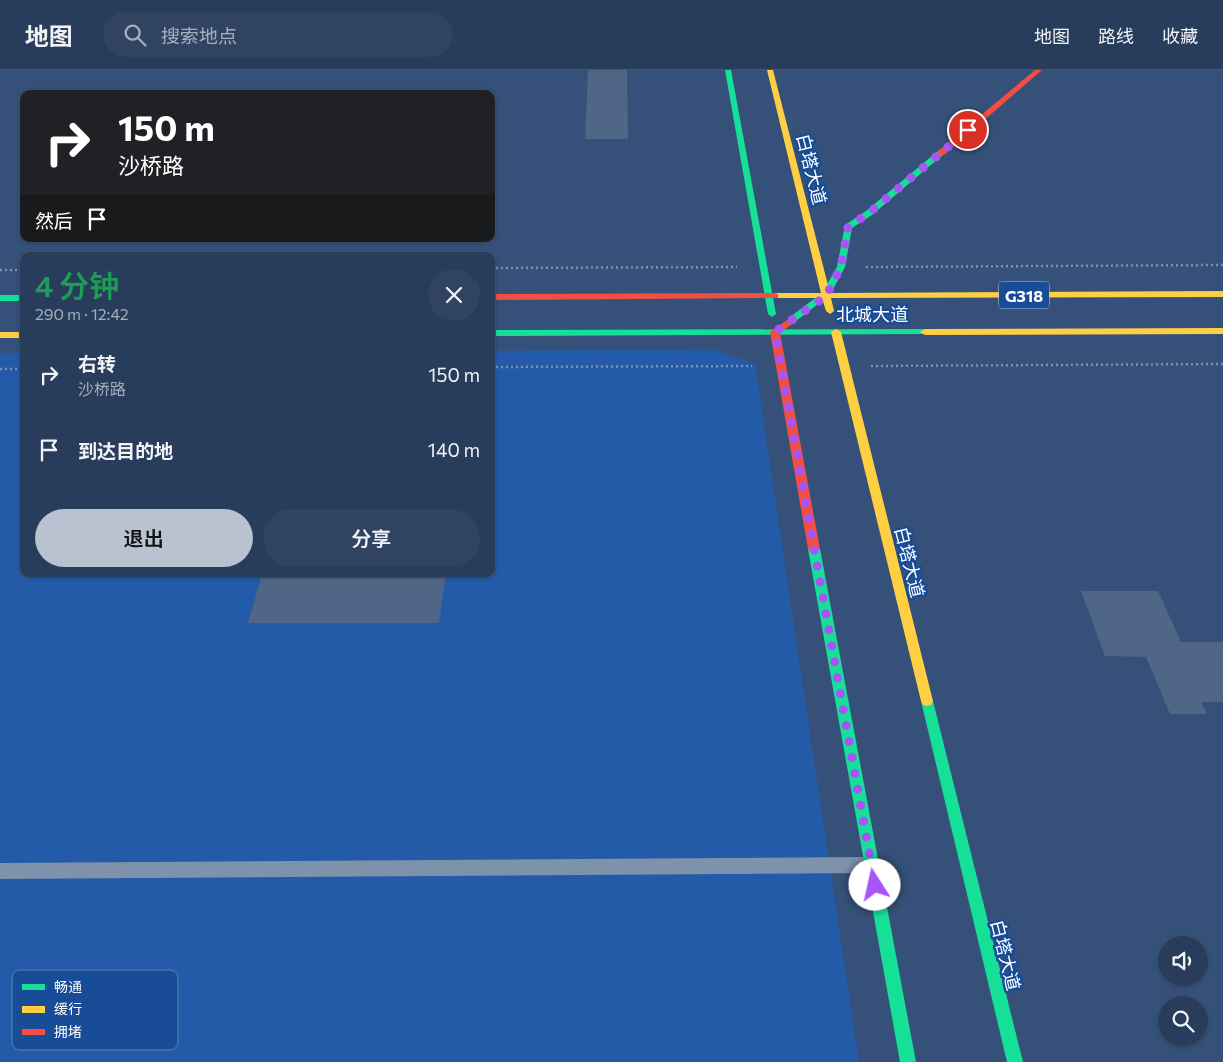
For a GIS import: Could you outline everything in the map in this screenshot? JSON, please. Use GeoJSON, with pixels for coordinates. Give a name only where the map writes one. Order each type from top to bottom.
{"type":"FeatureCollection","features":[{"type":"Feature","properties":{"kind":"main road"},"geometry":{"type":"LineString","coordinates":[[728,70],[908,1062]]}},
{"type":"Feature","properties":{"kind":"main road","name":"白塔大道"},"geometry":{"type":"LineString","coordinates":[[770,70],[836,332],[1014,1062]]}},
{"type":"Feature","properties":{"kind":"main road"},"geometry":{"type":"LineString","coordinates":[[775,332],[826,296],[841,267],[848,227],[869,213],[1039,70]]}},
{"type":"Feature","properties":{"kind":"main road","name":"北城大道"},"geometry":{"type":"LineString","coordinates":[[495,296],[1223,294]]}},
{"type":"Feature","properties":{"kind":"main road"},"geometry":{"type":"LineString","coordinates":[[0,298],[20,298]]}},
{"type":"Feature","properties":{"kind":"main road","name":"北城大道"},"geometry":{"type":"LineString","coordinates":[[495,333],[1223,331]]}},
{"type":"Feature","properties":{"kind":"main road"},"geometry":{"type":"LineString","coordinates":[[0,335],[20,335]]}},
{"type":"Feature","properties":{"kind":"lane"},"geometry":{"type":"LineString","coordinates":[[0,871],[872,866]]}},
{"type":"Feature","properties":{"kind":"path"},"geometry":{"type":"LineString","coordinates":[[0,270],[20,270]]}},
{"type":"Feature","properties":{"kind":"path"},"geometry":{"type":"LineString","coordinates":[[0,369],[20,369]]}},
{"type":"Feature","properties":{"kind":"shaded area"},"geometry":{"type":"Polygon","coordinates":[[[713,349],[755,364],[859,1062],[0,1062],[0,353],[20,353],[20,577],[495,577],[495,351],[713,349]]]}},
{"type":"Feature","properties":{"kind":"building"},"geometry":{"type":"Polygon","coordinates":[[[588,70],[627,70],[628,139],[585,139],[588,70]]]}},
{"type":"Feature","properties":{"kind":"building"},"geometry":{"type":"Polygon","coordinates":[[[261,577],[446,577],[439,623],[248,623],[261,577]]]}},
{"type":"Feature","properties":{"kind":"building"},"geometry":{"type":"Polygon","coordinates":[[[1081,591],[1158,591],[1181,642],[1223,642],[1223,702],[1201,702],[1207,714],[1170,714],[1146,657],[1105,656],[1081,591]]]}},
{"type":"Feature","properties":{"kind":"traffic: fast"},"geometry":{"type":"LineString","coordinates":[[728,70],[772,314]]}},
{"type":"Feature","properties":{"kind":"traffic: fast"},"geometry":{"type":"LineString","coordinates":[[793,319],[826,295],[841,267],[848,227],[869,213],[941,153]]}},
{"type":"Feature","properties":{"kind":"traffic: fast"},"geometry":{"type":"LineString","coordinates":[[0,298],[20,298]]}},
{"type":"Feature","properties":{"kind":"traffic: fast"},"geometry":{"type":"LineString","coordinates":[[495,333],[925,332]]}},
{"type":"Feature","properties":{"kind":"traffic: fast"},"geometry":{"type":"LineString","coordinates":[[814,549],[908,1062]]}},
{"type":"Feature","properties":{"kind":"traffic: fast"},"geometry":{"type":"LineString","coordinates":[[927,701],[1015,1062]]}},
{"type":"Feature","properties":{"kind":"traffic: slow"},"geometry":{"type":"LineString","coordinates":[[770,70],[830,311]]}},
{"type":"Feature","properties":{"kind":"traffic: slow"},"geometry":{"type":"LineString","coordinates":[[775,296],[1223,294]]}},
{"type":"Feature","properties":{"kind":"traffic: slow"},"geometry":{"type":"LineString","coordinates":[[925,332],[1223,331]]}},
{"type":"Feature","properties":{"kind":"traffic: slow"},"geometry":{"type":"LineString","coordinates":[[836,332],[927,701]]}},
{"type":"Feature","properties":{"kind":"traffic: slow"},"geometry":{"type":"LineString","coordinates":[[0,335],[20,335]]}},
{"type":"Feature","properties":{"kind":"traffic: jam"},"geometry":{"type":"LineString","coordinates":[[941,153],[1039,70]]}},
{"type":"Feature","properties":{"kind":"traffic: jam"},"geometry":{"type":"LineString","coordinates":[[495,297],[775,296]]}},
{"type":"Feature","properties":{"kind":"traffic: jam"},"geometry":{"type":"LineString","coordinates":[[793,319],[775,332],[814,549]]}},
{"type":"Feature","properties":{"kind":"route"},"geometry":{"type":"LineString","coordinates":[[875,885],[775,332],[826,296],[841,267],[848,227],[869,213],[968,130]]}}]}
